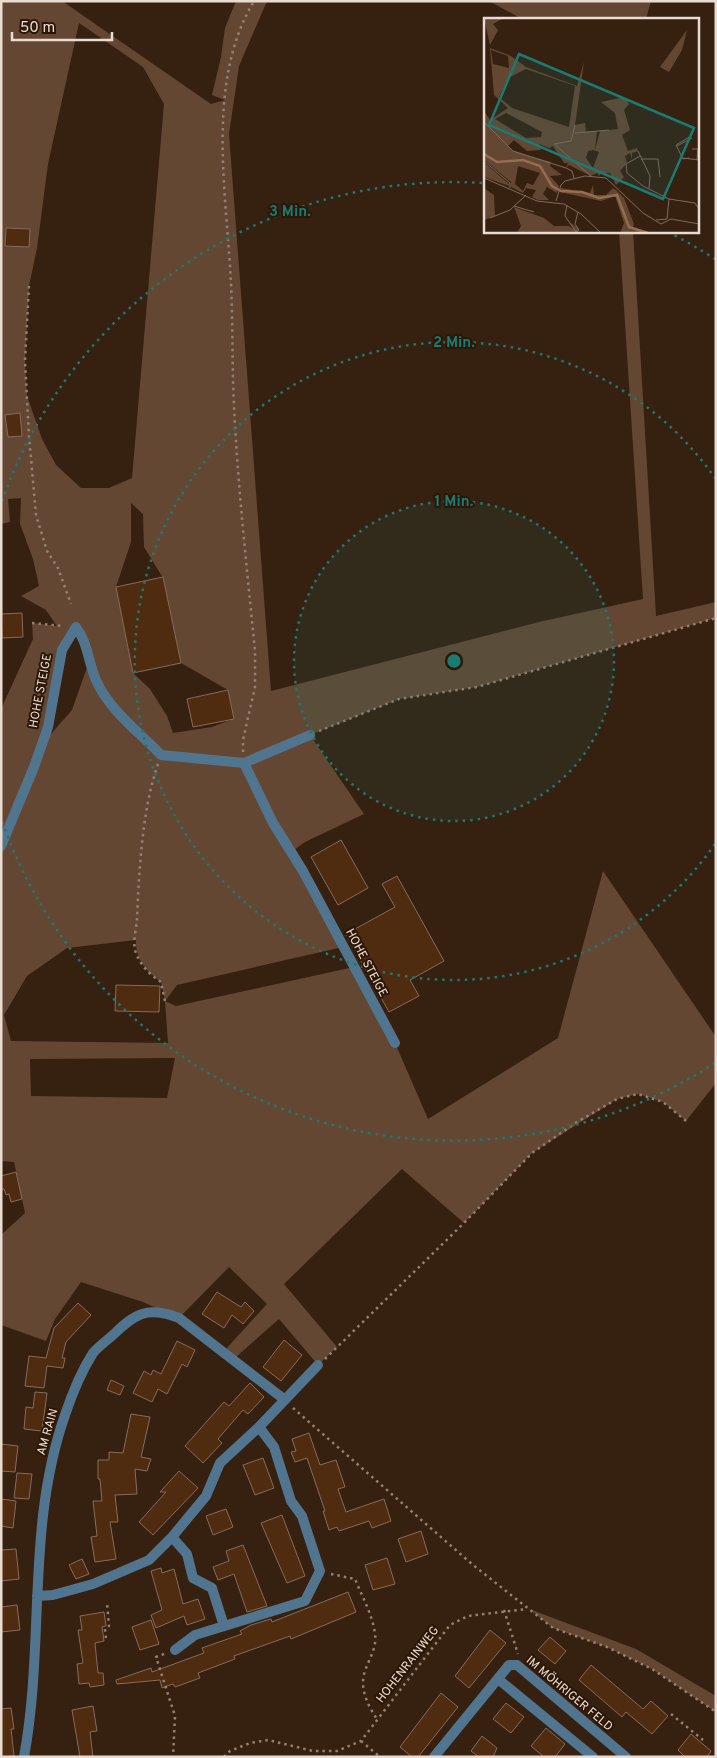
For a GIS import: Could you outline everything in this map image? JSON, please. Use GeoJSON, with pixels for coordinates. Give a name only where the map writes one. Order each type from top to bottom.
{"type":"FeatureCollection","features":[{"type":"Feature","properties":{"kind":"street"},"geometry":{"type":"LineString","coordinates":[[76,627],[81,634],[96,680],[112,706],[161,756],[244,763],[310,735]]}},
{"type":"Feature","properties":{"kind":"street","name":"HOHE STEIGE"},"geometry":{"type":"LineString","coordinates":[[1,846],[45,736],[62,650],[76,627]]}},
{"type":"Feature","properties":{"kind":"street","name":"HOHE STEIGE"},"geometry":{"type":"LineString","coordinates":[[244,763],[273,824],[303,871],[395,1043]]}},
{"type":"Feature","properties":{"kind":"street","name":"AM RAIN"},"geometry":{"type":"LineString","coordinates":[[24,1757],[31,1722],[40,1534],[55,1444],[73,1391],[94,1353],[130,1319],[146,1312],[162,1312],[179,1318],[285,1400]]}},
{"type":"Feature","properties":{"kind":"street"},"geometry":{"type":"LineString","coordinates":[[37,1596],[53,1595],[93,1584],[148,1560],[172,1537],[206,1496],[220,1463],[259,1427],[318,1365]]}},
{"type":"Feature","properties":{"kind":"street"},"geometry":{"type":"LineString","coordinates":[[175,1650],[195,1635],[305,1601],[320,1571],[302,1516],[291,1501],[274,1447],[259,1427]]}},
{"type":"Feature","properties":{"kind":"street"},"geometry":{"type":"LineString","coordinates":[[172,1537],[187,1554],[193,1578],[212,1588],[224,1626]]}},
{"type":"Feature","properties":{"kind":"street","name":"IM MÖHRIGER FELD"},"geometry":{"type":"LineString","coordinates":[[434,1757],[509,1665],[516,1665],[626,1757]]}},
{"type":"Feature","properties":{"kind":"street"},"geometry":{"type":"LineString","coordinates":[[498,1679],[593,1757]]}},
{"type":"Feature","properties":{"kind":"path"},"geometry":{"type":"LineString","coordinates":[[244,763],[243,740],[255,687],[255,651],[244,547],[234,405],[231,284],[223,136],[232,56],[254,1]]}},
{"type":"Feature","properties":{"kind":"path"},"geometry":{"type":"LineString","coordinates":[[29,286],[25,361],[36,515],[47,551],[58,568],[71,604]]}},
{"type":"Feature","properties":{"kind":"path"},"geometry":{"type":"LineString","coordinates":[[310,735],[400,699],[477,687],[716,618]]}},
{"type":"Feature","properties":{"kind":"path"},"geometry":{"type":"LineString","coordinates":[[32,623],[76,627]]}},
{"type":"Feature","properties":{"kind":"path"},"geometry":{"type":"LineString","coordinates":[[161,756],[153,779],[145,830],[138,893],[135,950],[148,973],[161,982],[165,1001]]}},
{"type":"Feature","properties":{"kind":"path"},"geometry":{"type":"LineString","coordinates":[[318,1365],[457,1230],[532,1153],[577,1122],[617,1099],[638,1094],[663,1102],[686,1122]]}},
{"type":"Feature","properties":{"kind":"path"},"geometry":{"type":"LineString","coordinates":[[285,1400],[466,1558],[553,1628],[607,1647],[652,1669],[716,1712]]}},
{"type":"Feature","properties":{"kind":"path"},"geometry":{"type":"LineString","coordinates":[[320,1571],[355,1579],[367,1610],[375,1634],[374,1650],[364,1674],[364,1691],[369,1708],[377,1719]]}},
{"type":"Feature","properties":{"kind":"path"},"geometry":{"type":"LineString","coordinates":[[106,1638],[105,1629],[109,1626],[107,1603]]}},
{"type":"Feature","properties":{"kind":"path","name":"HOHENRAINWEG"},"geometry":{"type":"LineString","coordinates":[[224,1757],[230,1751],[250,1743],[268,1740],[313,1751],[337,1752],[361,1741],[450,1625],[468,1616],[504,1610],[529,1609]]}},
{"type":"Feature","properties":{"kind":"path"},"geometry":{"type":"LineString","coordinates":[[504,1610],[518,1655],[516,1665]]}},
{"type":"Feature","properties":{"kind":"path"},"geometry":{"type":"LineString","coordinates":[[173,1757],[175,1716],[156,1657],[175,1650]]}},
{"type":"Feature","properties":{"kind":"path"},"geometry":{"type":"LineString","coordinates":[[671,1714],[703,1740]]}},
{"type":"Feature","properties":{"kind":"path"},"geometry":{"type":"LineString","coordinates":[[361,1741],[380,1757]]}},
{"type":"Feature","properties":{"kind":"shaded area"},"geometry":{"type":"Polygon","coordinates":[[[1,1],[62,1],[211,104],[225,100],[212,95],[221,57],[225,28],[236,1],[267,1],[239,66],[229,134],[271,691],[539,622],[643,599],[619,232],[633,232],[656,616],[716,602],[716,618],[477,687],[399,699],[310,735],[364,814],[305,842],[291,852],[343,947],[177,985],[165,1001],[176,1006],[354,967],[395,1043],[428,1119],[558,1038],[603,871],[716,1037],[716,1083],[686,1121],[663,1102],[638,1094],[617,1099],[532,1153],[464,1223],[402,1169],[284,1284],[337,1347],[318,1365],[279,1319],[236,1357],[226,1349],[267,1304],[229,1267],[179,1318],[143,1302],[81,1282],[55,1319],[46,1341],[1,1325],[1,1235],[25,1213],[14,1162],[1,1161],[1,709],[33,639],[32,623],[57,626],[46,610],[21,596],[39,586],[33,559],[20,524],[21,498],[8,499],[10,522],[1,524],[1,1]],[[79,23],[48,164],[37,248],[29,286],[25,361],[27,396],[42,439],[56,465],[81,488],[109,488],[132,478],[164,104],[143,67],[79,23]],[[6,228],[5,246],[30,229],[6,228]],[[131,503],[131,542],[116,587],[133,673],[150,689],[167,716],[173,733],[212,727],[233,719],[228,690],[181,663],[163,578],[144,547],[143,514],[131,503]],[[76,627],[62,650],[43,743],[72,710],[90,659],[76,627]],[[136,940],[67,948],[27,976],[4,1015],[11,1041],[168,1043],[165,1001],[161,982],[151,974],[140,959],[136,940]],[[175,1058],[30,1059],[31,1096],[167,1098],[175,1058]]]}},
{"type":"Feature","properties":{"kind":"shaded area"},"geometry":{"type":"Polygon","coordinates":[[[489,1],[651,1],[646,18],[520,18],[489,1]]]}},
{"type":"Feature","properties":{"kind":"shaded area"},"geometry":{"type":"Polygon","coordinates":[[[529,1609],[636,1649],[716,1696],[716,1712],[652,1669],[607,1647],[553,1628],[529,1609]]]}},
{"type":"Feature","properties":{"kind":"building"},"geometry":{"type":"Polygon","coordinates":[[[6,228],[30,229],[29,247],[5,246],[6,228]]]}},
{"type":"Feature","properties":{"kind":"building"},"geometry":{"type":"Polygon","coordinates":[[[20,413],[22,436],[8,437],[5,415],[20,413]]]}},
{"type":"Feature","properties":{"kind":"building"},"geometry":{"type":"Polygon","coordinates":[[[163,577],[181,663],[133,673],[116,587],[163,577]]]}},
{"type":"Feature","properties":{"kind":"building"},"geometry":{"type":"Polygon","coordinates":[[[22,613],[23,637],[2,638],[1,614],[22,613]]]}},
{"type":"Feature","properties":{"kind":"building"},"geometry":{"type":"Polygon","coordinates":[[[228,690],[234,719],[193,727],[187,699],[228,690]]]}},
{"type":"Feature","properties":{"kind":"building"},"geometry":{"type":"Polygon","coordinates":[[[341,840],[368,888],[338,905],[311,857],[341,840]]]}},
{"type":"Feature","properties":{"kind":"building"},"geometry":{"type":"Polygon","coordinates":[[[397,876],[444,961],[410,980],[419,996],[389,1012],[346,934],[395,907],[382,884],[397,876]]]}},
{"type":"Feature","properties":{"kind":"building"},"geometry":{"type":"Polygon","coordinates":[[[116,985],[160,986],[159,1012],[115,1011],[116,985]]]}},
{"type":"Feature","properties":{"kind":"building"},"geometry":{"type":"Polygon","coordinates":[[[16,1172],[22,1199],[11,1202],[9,1194],[6,1195],[4,1189],[1,1189],[1,1176],[16,1172]]]}},
{"type":"Feature","properties":{"kind":"building"},"geometry":{"type":"Polygon","coordinates":[[[217,1292],[241,1307],[245,1302],[254,1311],[243,1324],[232,1315],[224,1328],[202,1314],[217,1292]]]}},
{"type":"Feature","properties":{"kind":"building"},"geometry":{"type":"Polygon","coordinates":[[[78,1303],[91,1315],[66,1342],[62,1358],[65,1358],[63,1368],[47,1366],[44,1388],[25,1386],[29,1356],[46,1358],[54,1328],[78,1303]]]}},
{"type":"Feature","properties":{"kind":"building"},"geometry":{"type":"Polygon","coordinates":[[[284,1340],[302,1355],[281,1381],[263,1367],[284,1340]]]}},
{"type":"Feature","properties":{"kind":"building"},"geometry":{"type":"Polygon","coordinates":[[[177,1341],[195,1350],[187,1367],[182,1364],[167,1394],[158,1389],[152,1402],[133,1393],[144,1371],[151,1375],[153,1370],[161,1374],[177,1341]]]}},
{"type":"Feature","properties":{"kind":"building"},"geometry":{"type":"Polygon","coordinates":[[[111,1380],[124,1386],[120,1395],[107,1390],[111,1380]]]}},
{"type":"Feature","properties":{"kind":"building"},"geometry":{"type":"Polygon","coordinates":[[[250,1383],[264,1397],[248,1414],[243,1410],[218,1439],[222,1443],[203,1463],[185,1446],[224,1402],[229,1406],[250,1383]]]}},
{"type":"Feature","properties":{"kind":"building"},"geometry":{"type":"Polygon","coordinates":[[[35,1392],[47,1393],[42,1431],[24,1429],[26,1407],[33,1408],[35,1392]]]}},
{"type":"Feature","properties":{"kind":"building"},"geometry":{"type":"Polygon","coordinates":[[[131,1414],[150,1417],[141,1457],[151,1459],[147,1471],[135,1469],[137,1494],[115,1495],[118,1522],[110,1522],[116,1559],[95,1562],[91,1537],[97,1536],[93,1501],[102,1501],[100,1479],[98,1479],[98,1460],[109,1460],[109,1452],[123,1453],[131,1414]]]}},
{"type":"Feature","properties":{"kind":"building"},"geometry":{"type":"Polygon","coordinates":[[[309,1433],[320,1465],[336,1460],[345,1487],[338,1489],[346,1512],[384,1499],[391,1521],[372,1528],[369,1521],[339,1531],[337,1527],[329,1530],[323,1511],[325,1511],[307,1458],[295,1462],[291,1452],[296,1451],[292,1439],[309,1433]]]}},
{"type":"Feature","properties":{"kind":"building"},"geometry":{"type":"Polygon","coordinates":[[[1,1444],[18,1446],[15,1472],[1,1471],[1,1444]]]}},
{"type":"Feature","properties":{"kind":"building"},"geometry":{"type":"Polygon","coordinates":[[[263,1458],[274,1488],[255,1495],[243,1465],[263,1458]]]}},
{"type":"Feature","properties":{"kind":"building"},"geometry":{"type":"Polygon","coordinates":[[[179,1471],[198,1488],[153,1535],[139,1522],[166,1492],[160,1492],[179,1471]]]}},
{"type":"Feature","properties":{"kind":"building"},"geometry":{"type":"Polygon","coordinates":[[[17,1473],[32,1474],[29,1499],[14,1498],[17,1473]]]}},
{"type":"Feature","properties":{"kind":"building"},"geometry":{"type":"Polygon","coordinates":[[[1,1499],[16,1501],[13,1528],[1,1526],[1,1499]]]}},
{"type":"Feature","properties":{"kind":"building"},"geometry":{"type":"Polygon","coordinates":[[[226,1509],[233,1527],[213,1535],[206,1516],[226,1509]]]}},
{"type":"Feature","properties":{"kind":"building"},"geometry":{"type":"Polygon","coordinates":[[[282,1515],[305,1576],[287,1583],[261,1523],[282,1515]]]}},
{"type":"Feature","properties":{"kind":"building"},"geometry":{"type":"Polygon","coordinates":[[[421,1531],[428,1554],[406,1562],[398,1539],[421,1531]]]}},
{"type":"Feature","properties":{"kind":"building"},"geometry":{"type":"Polygon","coordinates":[[[243,1545],[267,1606],[247,1612],[234,1574],[218,1580],[213,1567],[229,1561],[226,1551],[243,1545]]]}},
{"type":"Feature","properties":{"kind":"building"},"geometry":{"type":"Polygon","coordinates":[[[16,1549],[19,1579],[1,1581],[1,1550],[16,1549]]]}},
{"type":"Feature","properties":{"kind":"building"},"geometry":{"type":"Polygon","coordinates":[[[387,1558],[395,1584],[373,1590],[365,1565],[387,1558]]]}},
{"type":"Feature","properties":{"kind":"building"},"geometry":{"type":"Polygon","coordinates":[[[82,1559],[89,1574],[76,1579],[69,1565],[82,1559]]]}},
{"type":"Feature","properties":{"kind":"building"},"geometry":{"type":"Polygon","coordinates":[[[161,1568],[162,1573],[174,1569],[183,1604],[198,1599],[205,1619],[187,1625],[184,1616],[156,1628],[151,1615],[162,1610],[151,1571],[161,1568]]]}},
{"type":"Feature","properties":{"kind":"building"},"geometry":{"type":"Polygon","coordinates":[[[348,1592],[356,1612],[291,1639],[290,1636],[234,1656],[235,1659],[198,1673],[200,1678],[175,1687],[173,1684],[162,1688],[160,1680],[117,1684],[116,1680],[151,1668],[152,1672],[204,1653],[202,1648],[242,1634],[240,1631],[251,1625],[271,1619],[272,1622],[348,1592]]]}},
{"type":"Feature","properties":{"kind":"building"},"geometry":{"type":"Polygon","coordinates":[[[17,1605],[20,1630],[1,1632],[1,1607],[17,1605]]]}},
{"type":"Feature","properties":{"kind":"building"},"geometry":{"type":"Polygon","coordinates":[[[104,1612],[106,1626],[102,1627],[104,1641],[95,1643],[98,1673],[103,1673],[104,1685],[90,1687],[89,1683],[79,1684],[77,1664],[83,1663],[78,1630],[82,1630],[80,1616],[104,1612]]]}},
{"type":"Feature","properties":{"kind":"building"},"geometry":{"type":"Polygon","coordinates":[[[151,1620],[159,1644],[140,1650],[132,1627],[151,1620]]]}},
{"type":"Feature","properties":{"kind":"building"},"geometry":{"type":"Polygon","coordinates":[[[490,1630],[506,1643],[469,1688],[455,1676],[490,1630]]]}},
{"type":"Feature","properties":{"kind":"building"},"geometry":{"type":"Polygon","coordinates":[[[550,1637],[566,1651],[555,1664],[538,1650],[550,1637]]]}},
{"type":"Feature","properties":{"kind":"building"},"geometry":{"type":"Polygon","coordinates":[[[591,1665],[643,1709],[651,1701],[668,1716],[652,1734],[626,1712],[622,1717],[579,1680],[591,1665]]]}},
{"type":"Feature","properties":{"kind":"building"},"geometry":{"type":"Polygon","coordinates":[[[441,1693],[458,1707],[418,1757],[412,1757],[400,1747],[441,1693]]]}},
{"type":"Feature","properties":{"kind":"building"},"geometry":{"type":"Polygon","coordinates":[[[506,1703],[524,1717],[511,1733],[493,1719],[506,1703]]]}},
{"type":"Feature","properties":{"kind":"building"},"geometry":{"type":"Polygon","coordinates":[[[93,1706],[97,1731],[90,1732],[93,1757],[80,1757],[72,1710],[93,1706]]]}},
{"type":"Feature","properties":{"kind":"building"},"geometry":{"type":"Polygon","coordinates":[[[11,1708],[14,1729],[11,1729],[14,1756],[1,1757],[1,1709],[11,1708]]]}},
{"type":"Feature","properties":{"kind":"building"},"geometry":{"type":"Polygon","coordinates":[[[546,1728],[565,1744],[555,1757],[544,1757],[531,1746],[546,1728]]]}},
{"type":"Feature","properties":{"kind":"building"},"geometry":{"type":"Polygon","coordinates":[[[691,1734],[711,1751],[707,1757],[685,1757],[678,1750],[691,1734]]]}},
{"type":"Feature","properties":{"kind":"building"},"geometry":{"type":"Polygon","coordinates":[[[482,1736],[497,1748],[493,1757],[479,1757],[471,1751],[482,1736]]]}}]}
